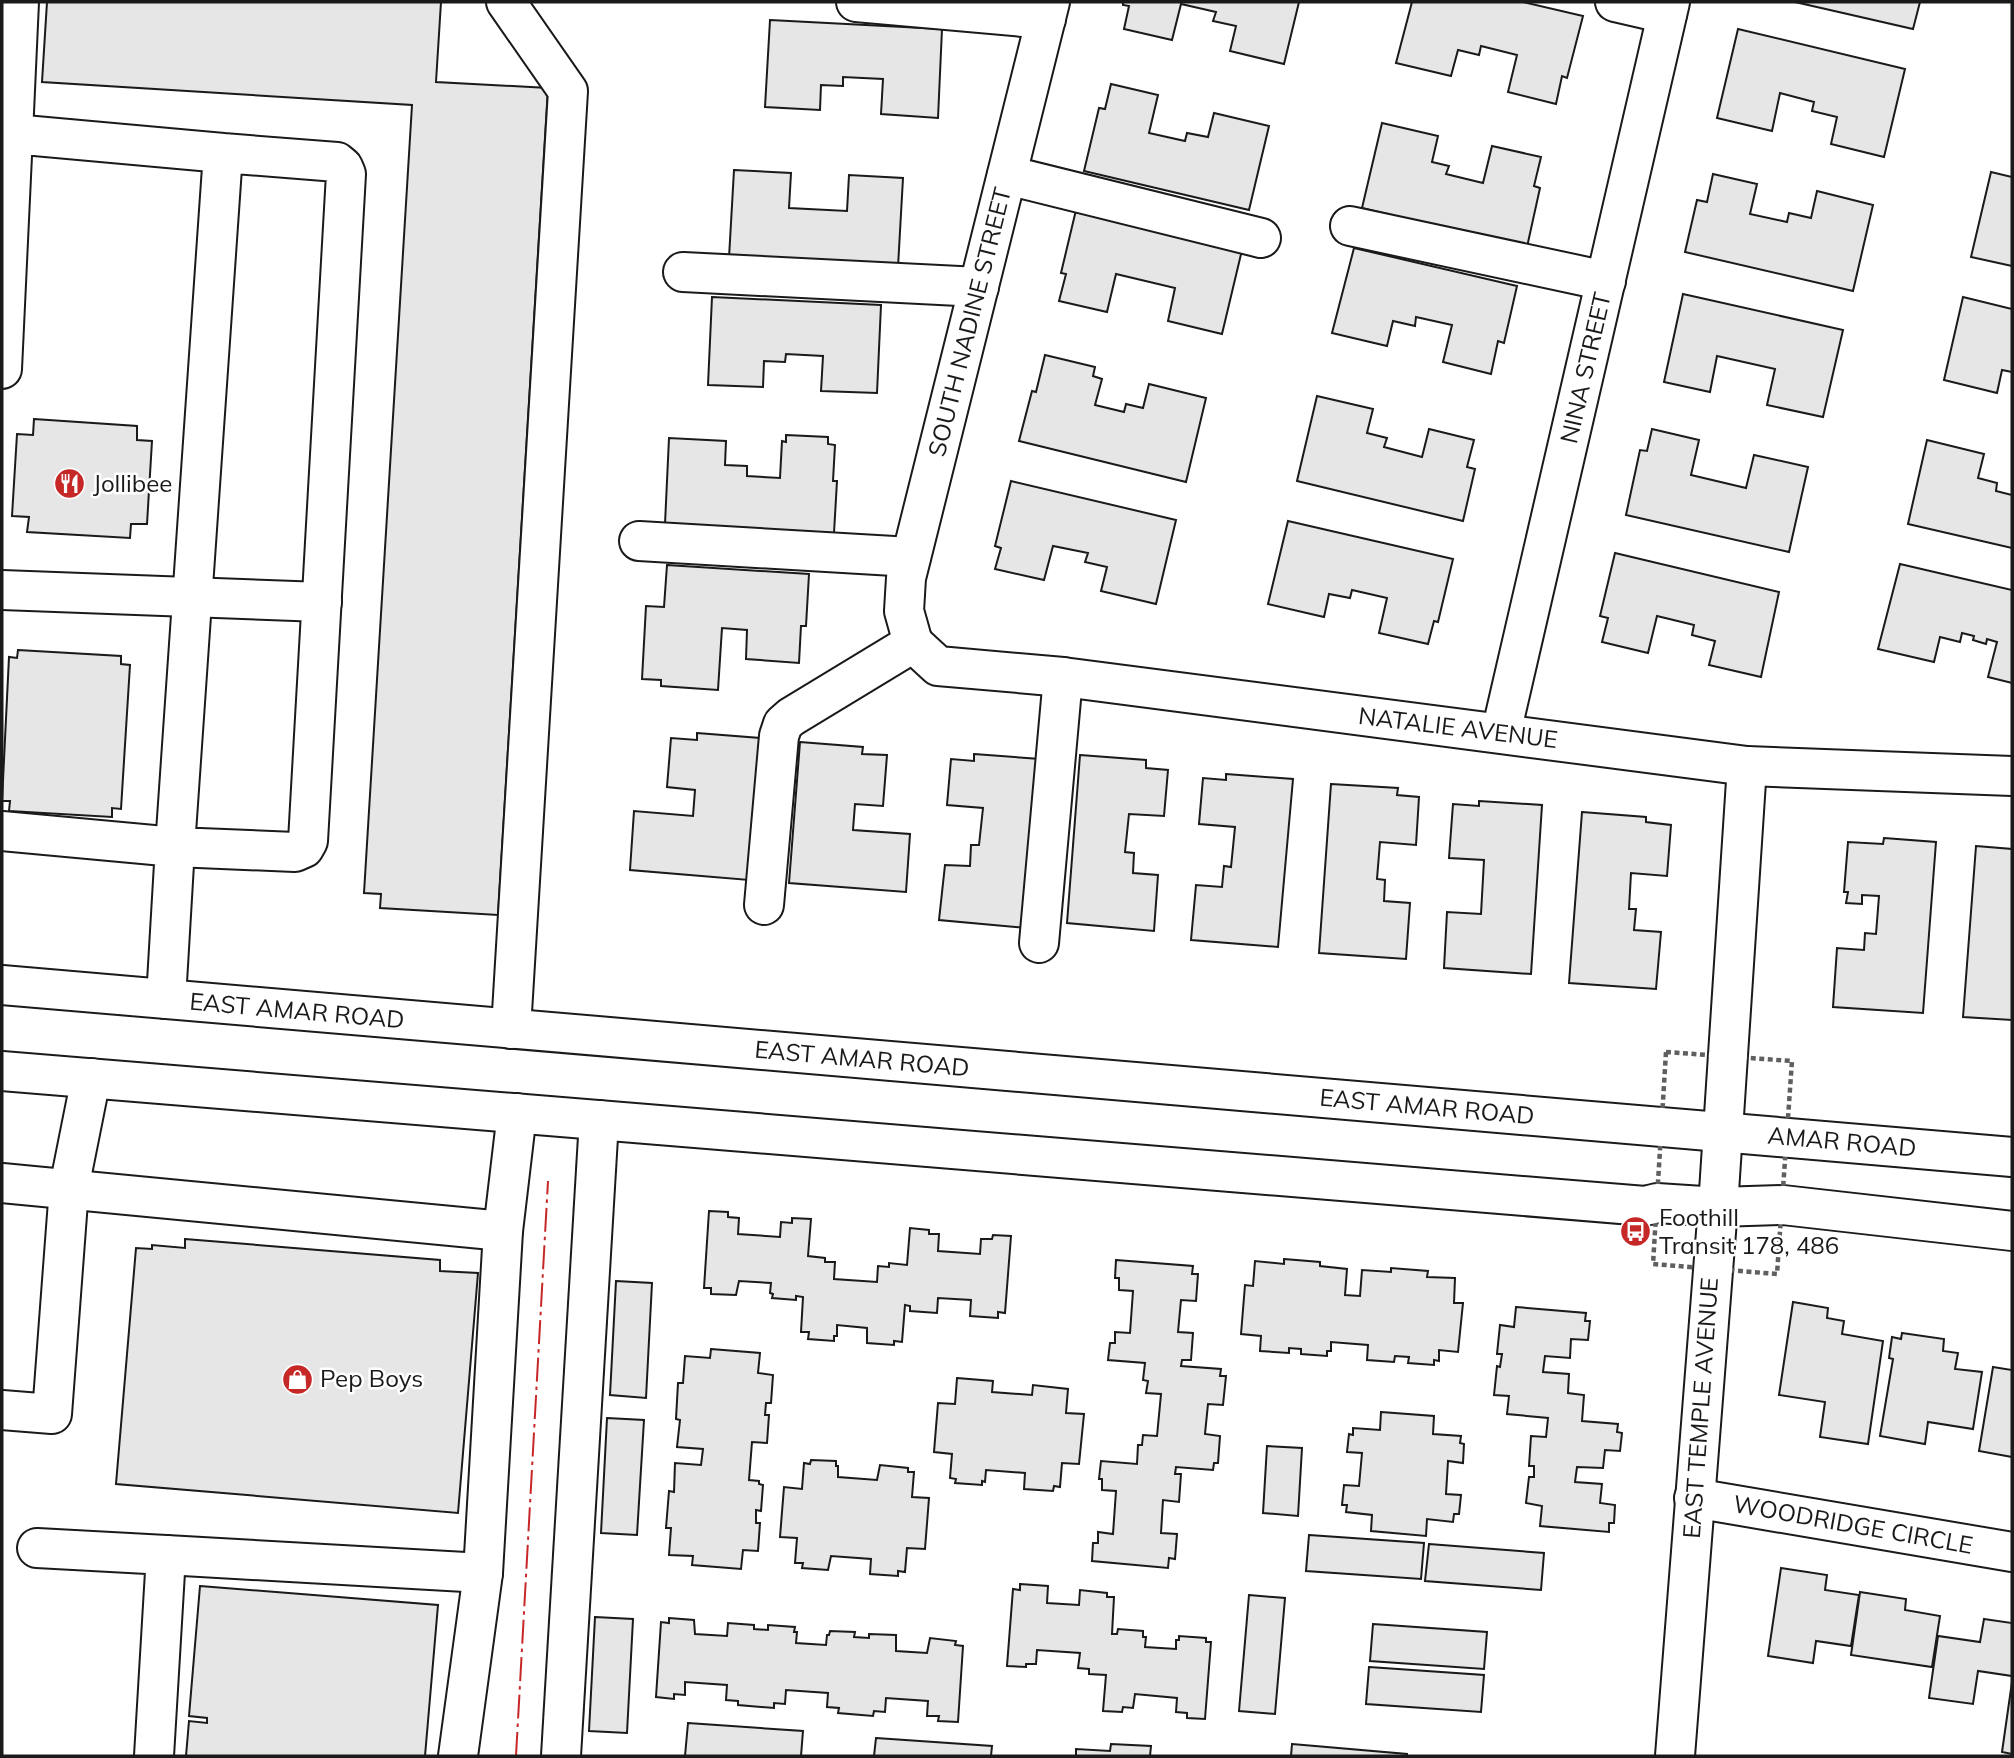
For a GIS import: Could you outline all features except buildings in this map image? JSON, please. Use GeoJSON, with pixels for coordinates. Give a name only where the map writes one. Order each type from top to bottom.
{"type":"FeatureCollection","features":[{"type":"Feature","properties":{"kind":"main road"},"geometry":{"type":"LineString","coordinates":[[2,369],[19,2]]}},
{"type":"Feature","properties":{"kind":"main road"},"geometry":{"type":"LineString","coordinates":[[506,2],[568,91],[511,1029]]}},
{"type":"Feature","properties":{"kind":"main road"},"geometry":{"type":"LineString","coordinates":[[856,2],[1048,10]]}},
{"type":"Feature","properties":{"kind":"main road"},"geometry":{"type":"LineString","coordinates":[[1615,2],[1668,8]]}},
{"type":"Feature","properties":{"kind":"main road","name":"NINA STREET"},"geometry":{"type":"LineString","coordinates":[[1501,733],[1668,8]]}},
{"type":"Feature","properties":{"kind":"main road","name":"SOUTH NADINE STREET"},"geometry":{"type":"LineString","coordinates":[[914,643],[904,611],[905,578],[1048,10]]}},
{"type":"Feature","properties":{"kind":"main road"},"geometry":{"type":"LineString","coordinates":[[2,831],[175,847],[295,852],[304,848],[308,841],[346,174],[337,162],[13,134]]}},
{"type":"Feature","properties":{"kind":"main road"},"geometry":{"type":"LineString","coordinates":[[166,999],[223,153]]}},
{"type":"Feature","properties":{"kind":"main road"},"geometry":{"type":"LineString","coordinates":[[1007,175],[1261,238]]}},
{"type":"Feature","properties":{"kind":"main road"},"geometry":{"type":"LineString","coordinates":[[1350,226],[1606,281]]}},
{"type":"Feature","properties":{"kind":"main road"},"geometry":{"type":"LineString","coordinates":[[683,272],[979,287]]}},
{"type":"Feature","properties":{"kind":"main road"},"geometry":{"type":"LineString","coordinates":[[639,541],[911,557]]}},
{"type":"Feature","properties":{"kind":"main road"},"geometry":{"type":"LineString","coordinates":[[2,590],[321,602]]}},
{"type":"Feature","properties":{"kind":"main road"},"geometry":{"type":"LineString","coordinates":[[764,905],[779,736],[783,724],[914,643]]}},
{"type":"Feature","properties":{"kind":"main road","name":"NATALIE AVENUE"},"geometry":{"type":"LineString","coordinates":[[914,643],[938,666],[1063,677],[1747,766],[2012,776]]}},
{"type":"Feature","properties":{"kind":"main road"},"geometry":{"type":"LineString","coordinates":[[1039,943],[1063,677]]}},
{"type":"Feature","properties":{"kind":"main road","name":"EAST TEMPLE AVENUE"},"geometry":{"type":"LineString","coordinates":[[1675,1756],[1718,1206],[1747,766]]}},
{"type":"Feature","properties":{"kind":"main road","name":"EAST AMAR ROAD"},"geometry":{"type":"LineString","coordinates":[[2,985],[1723,1131]]}},
{"type":"Feature","properties":{"kind":"main road"},"geometry":{"type":"LineString","coordinates":[[2,1071],[1645,1206],[1657,1203],[1783,1205],[2012,1230]]}},
{"type":"Feature","properties":{"kind":"main road"},"geometry":{"type":"LineString","coordinates":[[2,1409],[52,1414],[69,1188],[91,1078]]}},
{"type":"Feature","properties":{"kind":"main road"},"geometry":{"type":"LineString","coordinates":[[458,1756],[483,1573],[503,1231],[517,1113]]}},
{"type":"Feature","properties":{"kind":"main road"},"geometry":{"type":"LineString","coordinates":[[561,1756],[599,1120]]}},
{"type":"Feature","properties":{"kind":"main road","name":"AMAR ROAD"},"geometry":{"type":"LineString","coordinates":[[1723,1131],[2012,1157]]}},
{"type":"Feature","properties":{"kind":"main road"},"geometry":{"type":"LineString","coordinates":[[2,1183],[503,1231]]}},
{"type":"Feature","properties":{"kind":"main road","name":"WOODRIDGE CIRCLE"},"geometry":{"type":"LineString","coordinates":[[1694,1498],[2012,1552]]}},
{"type":"Feature","properties":{"kind":"main road"},"geometry":{"type":"LineString","coordinates":[[37,1548],[483,1573]]}},
{"type":"Feature","properties":{"kind":"main road"},"geometry":{"type":"LineString","coordinates":[[154,1756],[166,1555]]}},
{"type":"Feature","properties":{"kind":"power"},"geometry":{"type":"LineString","coordinates":[[516,1756],[548,1181]]}},
{"type":"Feature","properties":{"kind":"place","name":"Jollibee"},"geometry":{"type":"Point","coordinates":[70,484]}},
{"type":"Feature","properties":{"kind":"place","name":"Foothill Transit 178, 486"},"geometry":{"type":"Point","coordinates":[1636,1232]}},
{"type":"Feature","properties":{"kind":"place","name":"Pep Boys"},"geometry":{"type":"Point","coordinates":[297,1379]}}]}
